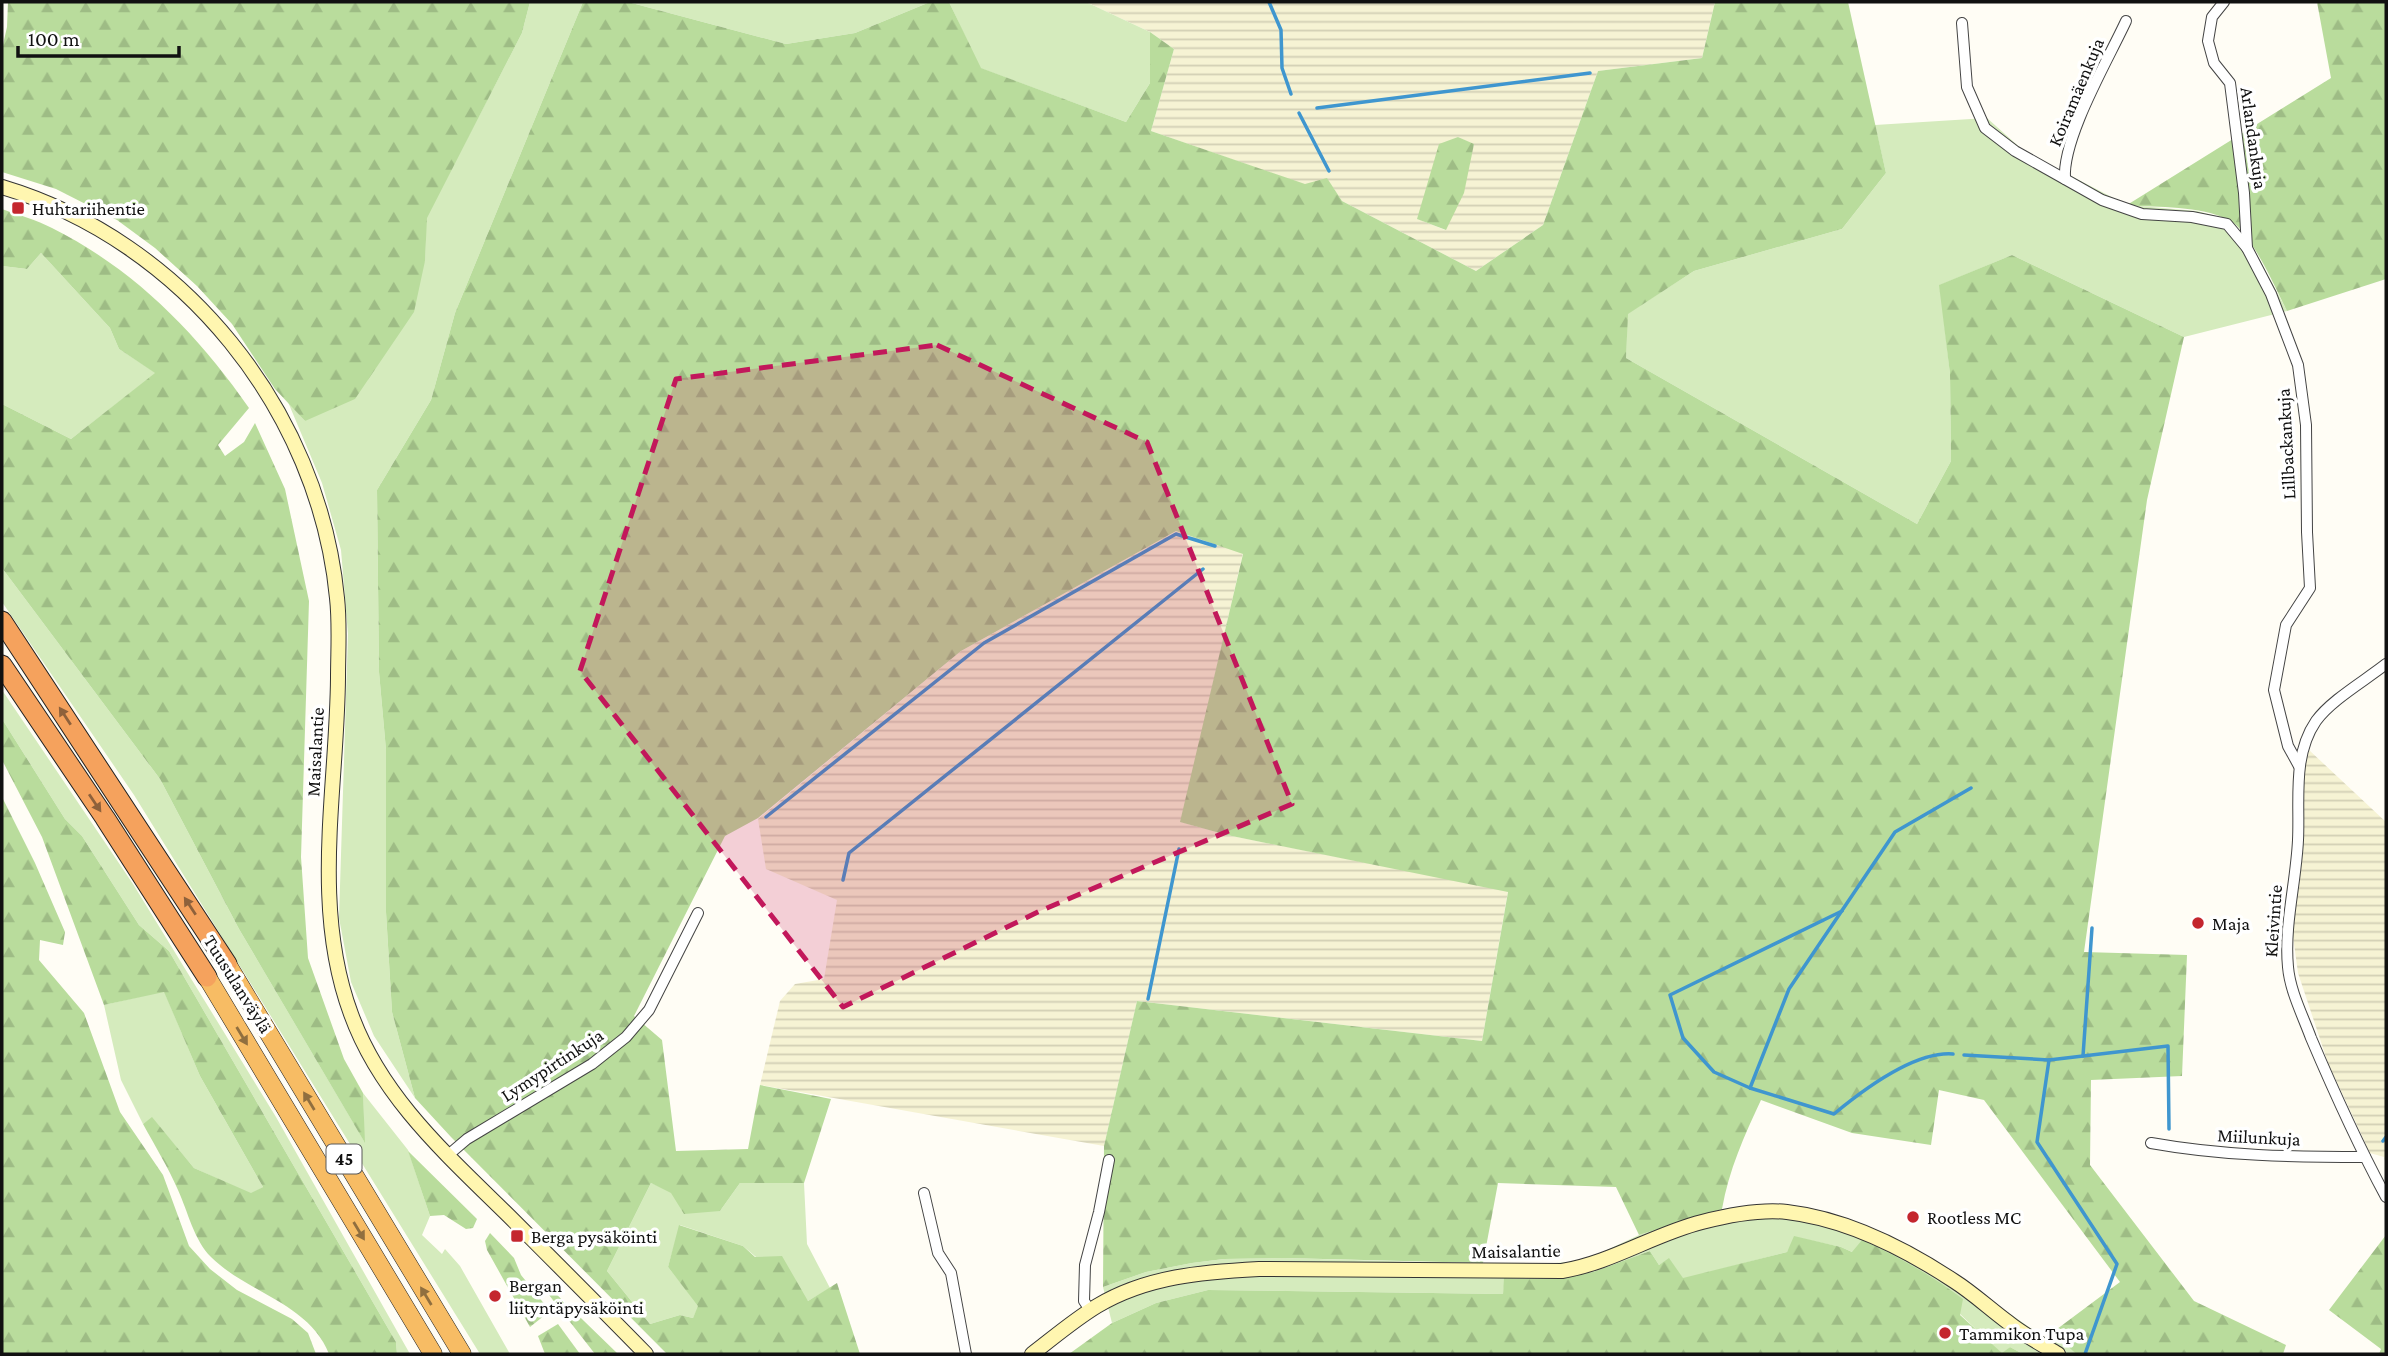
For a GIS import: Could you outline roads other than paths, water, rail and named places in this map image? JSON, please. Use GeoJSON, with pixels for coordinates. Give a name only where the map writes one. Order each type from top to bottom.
{"type":"FeatureCollection","features":[{"type":"Feature","properties":{"kind":"highway","name":"Tuusulanväylä"},"geometry":{"type":"LineString","coordinates":[[2,621],[227,964],[462,1354]]}},
{"type":"Feature","properties":{"kind":"highway","name":"Tuusulanväylä"},"geometry":{"type":"LineString","coordinates":[[2,665],[105,818],[207,978],[433,1354]]}},
{"type":"Feature","properties":{"kind":"main road","name":"Maisalantie"},"geometry":{"type":"LineString","coordinates":[[2,187],[78,216],[137,253],[192,298],[236,348],[272,399],[304,464],[325,531],[338,601],[330,919],[334,956],[352,1016],[379,1071],[413,1120],[646,1354]]}},
{"type":"Feature","properties":{"kind":"main road","name":"Maisalantie"},"geometry":{"type":"LineString","coordinates":[[1032,1354],[1090,1310],[1123,1292],[1146,1284],[1209,1272],[1259,1269],[1562,1272],[1597,1264],[1665,1234],[1700,1222],[1733,1215],[1787,1212],[1837,1223],[1891,1244],[1955,1282],[2010,1324],[2058,1354]]}},
{"type":"Feature","properties":{"kind":"street","name":"Arlandankuja"},"geometry":{"type":"LineString","coordinates":[[2224,2],[2212,17],[2208,41],[2214,63],[2230,82],[2244,193],[2247,248]]}},
{"type":"Feature","properties":{"kind":"street","name":"Koiramäenkuja"},"geometry":{"type":"LineString","coordinates":[[2065,179],[2064,166],[2069,143],[2126,21]]}},
{"type":"Feature","properties":{"kind":"street","name":"Lillbackankuja"},"geometry":{"type":"LineString","coordinates":[[1962,23],[1967,87],[1985,128],[2015,151],[2102,200],[2141,214],[2192,217],[2227,223],[2247,248],[2272,294],[2298,365],[2306,425],[2306,532],[2310,588],[2286,625],[2274,690],[2288,746],[2299,766]]}},
{"type":"Feature","properties":{"kind":"street","name":"Kleivintie"},"geometry":{"type":"LineString","coordinates":[[2386,664],[2317,720],[2309,735],[2299,766],[2298,842],[2286,940],[2288,971],[2301,1013],[2335,1096],[2386,1196]]}},
{"type":"Feature","properties":{"kind":"street","name":"Lymypirtinkuja"},"geometry":{"type":"LineString","coordinates":[[447,1156],[467,1139],[592,1064],[626,1037],[649,1010],[698,913]]}},
{"type":"Feature","properties":{"kind":"street","name":"Miilunkuja"},"geometry":{"type":"LineString","coordinates":[[2151,1143],[2197,1151],[2246,1155],[2365,1157]]}},
{"type":"Feature","properties":{"kind":"street"},"geometry":{"type":"LineString","coordinates":[[1090,1310],[1084,1301],[1085,1265],[1109,1160]]}},
{"type":"Feature","properties":{"kind":"street"},"geometry":{"type":"LineString","coordinates":[[923,1193],[937,1253],[951,1273],[965,1354]]}},
{"type":"Feature","properties":{"kind":"waterway"},"geometry":{"type":"LineString","coordinates":[[1269,2],[1281,30],[1282,68],[1291,94]]}},
{"type":"Feature","properties":{"kind":"waterway"},"geometry":{"type":"LineString","coordinates":[[1317,108],[1590,73]]}},
{"type":"Feature","properties":{"kind":"waterway"},"geometry":{"type":"LineString","coordinates":[[1299,113],[1329,171]]}},
{"type":"Feature","properties":{"kind":"waterway"},"geometry":{"type":"LineString","coordinates":[[766,817],[984,643],[1176,534],[1215,546]]}},
{"type":"Feature","properties":{"kind":"waterway"},"geometry":{"type":"LineString","coordinates":[[843,880],[849,853],[1203,569]]}},
{"type":"Feature","properties":{"kind":"waterway"},"geometry":{"type":"LineString","coordinates":[[1750,1088],[1789,989],[1895,832],[1971,788]]}},
{"type":"Feature","properties":{"kind":"waterway"},"geometry":{"type":"LineString","coordinates":[[1148,999],[1179,849]]}},
{"type":"Feature","properties":{"kind":"waterway"},"geometry":{"type":"LineString","coordinates":[[1842,911],[1670,995],[1683,1038],[1714,1072],[1750,1088],[1834,1114],[1859,1094],[1906,1065],[1938,1055],[1953,1054]]}},
{"type":"Feature","properties":{"kind":"waterway"},"geometry":{"type":"LineString","coordinates":[[2083,1056],[2092,928]]}},
{"type":"Feature","properties":{"kind":"waterway"},"geometry":{"type":"LineString","coordinates":[[1964,1055],[2049,1060],[2168,1046],[2169,1129]]}},
{"type":"Feature","properties":{"kind":"waterway"},"geometry":{"type":"LineString","coordinates":[[2049,1060],[2037,1142],[2117,1264],[2085,1354]]}},
{"type":"Feature","properties":{"kind":"waterway"},"geometry":{"type":"LineString","coordinates":[[2383,1141],[2386,1137]]}},
{"type":"Feature","properties":{"kind":"place","name":"Huhtariihentie"},"geometry":{"type":"Point","coordinates":[18,208]}},
{"type":"Feature","properties":{"kind":"place","name":"Maja"},"geometry":{"type":"Point","coordinates":[2198,923]}},
{"type":"Feature","properties":{"kind":"place","name":"Rootless MC"},"geometry":{"type":"Point","coordinates":[1913,1217]}},
{"type":"Feature","properties":{"kind":"place","name":"Berga pysäköinti"},"geometry":{"type":"Point","coordinates":[517,1236]}},
{"type":"Feature","properties":{"kind":"place","name":"Bergan liityntäpysäköinti"},"geometry":{"type":"Point","coordinates":[495,1296]}},
{"type":"Feature","properties":{"kind":"place","name":"Tammikon Tupa"},"geometry":{"type":"Point","coordinates":[1945,1333]}}]}
